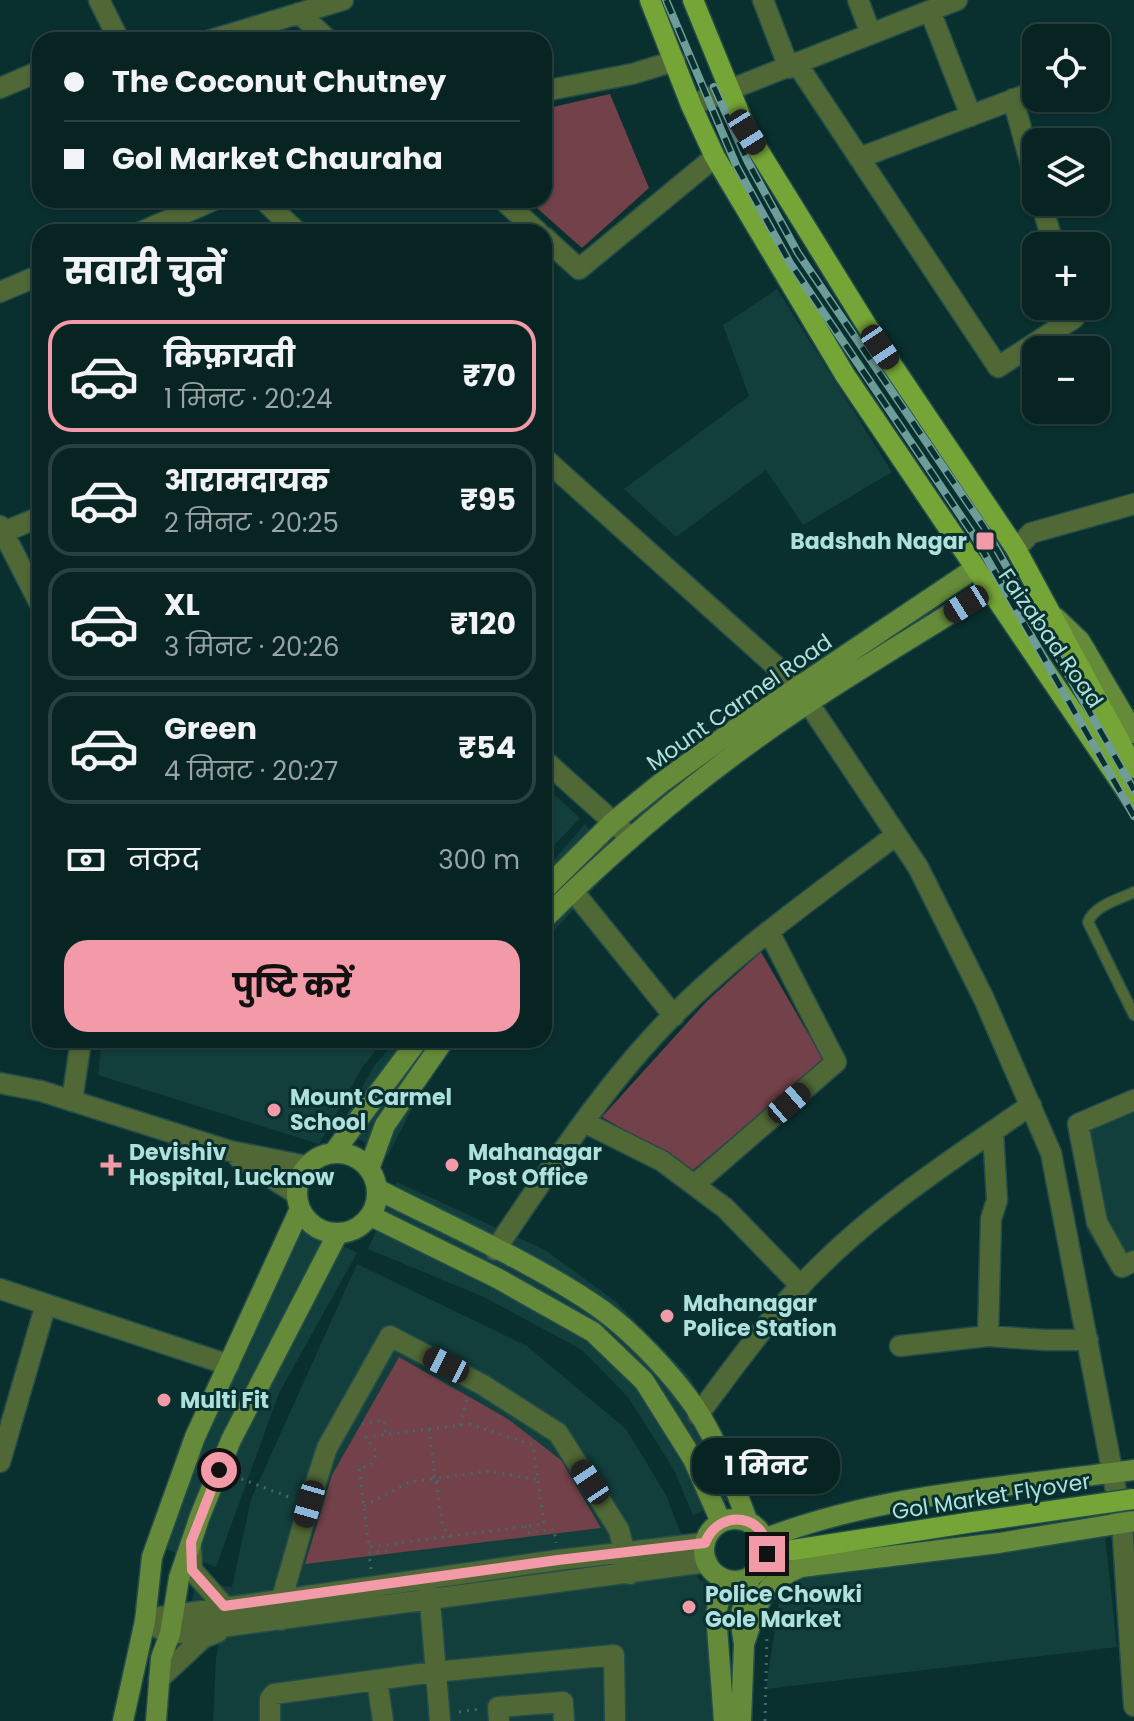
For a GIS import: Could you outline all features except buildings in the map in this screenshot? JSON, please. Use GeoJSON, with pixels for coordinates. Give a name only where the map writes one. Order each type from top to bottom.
{"type":"FeatureCollection","features":[{"type":"Feature","properties":{"kind":"main road","name":"Faizabad Road"},"geometry":{"type":"LineString","coordinates":[[650,0],[715,157],[845,375],[1134,802]]}},
{"type":"Feature","properties":{"kind":"main road","name":"Faizabad Road"},"geometry":{"type":"LineString","coordinates":[[693,0],[747,132],[880,347],[1016,549],[1053,615]]}},
{"type":"Feature","properties":{"kind":"main road"},"geometry":{"type":"LineString","coordinates":[[1053,615],[1134,768]]}},
{"type":"Feature","properties":{"kind":"main road","name":"Gol Market Flyover"},"geometry":{"type":"LineString","coordinates":[[766,1547],[794,1550],[1134,1499]]}},
{"type":"Feature","properties":{"kind":"street"},"geometry":{"type":"LineString","coordinates":[[99,0],[113,32]]}},
{"type":"Feature","properties":{"kind":"street"},"geometry":{"type":"LineString","coordinates":[[237,32],[343,0]]}},
{"type":"Feature","properties":{"kind":"street"},"geometry":{"type":"LineString","coordinates":[[763,0],[793,66],[859,158],[998,367],[1071,320]]}},
{"type":"Feature","properties":{"kind":"street"},"geometry":{"type":"LineString","coordinates":[[858,0],[871,34]]}},
{"type":"Feature","properties":{"kind":"street"},"geometry":{"type":"LineString","coordinates":[[691,105],[957,0]]}},
{"type":"Feature","properties":{"kind":"street"},"geometry":{"type":"LineString","coordinates":[[930,11],[971,116]]}},
{"type":"Feature","properties":{"kind":"street"},"geometry":{"type":"LineString","coordinates":[[299,13],[319,32]]}},
{"type":"Feature","properties":{"kind":"street"},"geometry":{"type":"LineString","coordinates":[[552,90],[610,79],[675,61]]}},
{"type":"Feature","properties":{"kind":"street"},"geometry":{"type":"LineString","coordinates":[[0,88],[32,74]]}},
{"type":"Feature","properties":{"kind":"street"},"geometry":{"type":"LineString","coordinates":[[859,158],[1022,96]]}},
{"type":"Feature","properties":{"kind":"street"},"geometry":{"type":"LineString","coordinates":[[1013,99],[1022,132]]}},
{"type":"Feature","properties":{"kind":"street"},"geometry":{"type":"LineString","coordinates":[[552,244],[579,269],[715,157]]}},
{"type":"Feature","properties":{"kind":"street"},"geometry":{"type":"LineString","coordinates":[[159,224],[196,208]]}},
{"type":"Feature","properties":{"kind":"street"},"geometry":{"type":"LineString","coordinates":[[272,208],[289,224]]}},
{"type":"Feature","properties":{"kind":"street"},"geometry":{"type":"LineString","coordinates":[[512,208],[529,224]]}},
{"type":"Feature","properties":{"kind":"street"},"geometry":{"type":"LineString","coordinates":[[0,292],[32,278]]}},
{"type":"Feature","properties":{"kind":"street"},"geometry":{"type":"LineString","coordinates":[[552,465],[804,696],[918,867],[984,999],[1051,1153],[1088,1340],[1124,1472],[1134,1706]]}},
{"type":"Feature","properties":{"kind":"street"},"geometry":{"type":"LineString","coordinates":[[1016,549],[1031,533],[1134,504]]}},
{"type":"Feature","properties":{"kind":"street"},"geometry":{"type":"LineString","coordinates":[[32,520],[2,529],[32,588]]}},
{"type":"Feature","properties":{"kind":"street","name":"Mount Carmel Road"},"geometry":{"type":"LineString","coordinates":[[552,882],[613,822],[722,739],[804,696],[974,569]]}},
{"type":"Feature","properties":{"kind":"street"},"geometry":{"type":"LineString","coordinates":[[552,911],[630,837],[804,696],[988,590]]}},
{"type":"Feature","properties":{"kind":"street","name":"Faizabad Road"},"geometry":{"type":"LineString","coordinates":[[1053,615],[1080,641],[1134,733]]}},
{"type":"Feature","properties":{"kind":"street"},"geometry":{"type":"LineString","coordinates":[[552,767],[630,837]]}},
{"type":"Feature","properties":{"kind":"street"},"geometry":{"type":"LineString","coordinates":[[495,1250],[584,1122],[660,1030],[739,955],[896,835]]}},
{"type":"Feature","properties":{"kind":"street"},"geometry":{"type":"LineString","coordinates":[[573,891],[674,1016]]}},
{"type":"Feature","properties":{"kind":"street"},"geometry":{"type":"LineString","coordinates":[[694,1185],[836,1062],[769,932]]}},
{"type":"Feature","properties":{"kind":"street"},"geometry":{"type":"LineString","coordinates":[[72,1101],[80,1048]]}},
{"type":"Feature","properties":{"kind":"street"},"geometry":{"type":"LineString","coordinates":[[334,1152],[412,1048]]}},
{"type":"Feature","properties":{"kind":"street"},"geometry":{"type":"LineString","coordinates":[[369,1169],[385,1125],[438,1048]]}},
{"type":"Feature","properties":{"kind":"street"},"geometry":{"type":"LineString","coordinates":[[0,1083],[41,1091],[230,1151],[307,1166]]}},
{"type":"Feature","properties":{"kind":"street"},"geometry":{"type":"LineString","coordinates":[[1134,1100],[1078,1124],[1097,1222],[1122,1267],[1134,1261]]}},
{"type":"Feature","properties":{"kind":"street"},"geometry":{"type":"LineString","coordinates":[[698,1415],[770,1320],[823,1262],[916,1185],[1031,1105]]}},
{"type":"Feature","properties":{"kind":"street"},"geometry":{"type":"LineString","coordinates":[[584,1122],[662,1161],[725,1208],[801,1286]]}},
{"type":"Feature","properties":{"kind":"street"},"geometry":{"type":"LineString","coordinates":[[988,1336],[991,1219],[997,1200],[993,1131]]}},
{"type":"Feature","properties":{"kind":"street"},"geometry":{"type":"LineString","coordinates":[[1051,1153],[1081,1144]]}},
{"type":"Feature","properties":{"kind":"street"},"geometry":{"type":"LineString","coordinates":[[123,1721],[145,1621],[152,1557],[195,1437],[298,1202],[299,1178],[319,1156],[334,1152],[354,1156],[369,1169],[377,1189],[377,1202],[371,1216],[356,1229],[338,1233],[323,1231],[309,1222],[298,1202],[230,1151]]}},
{"type":"Feature","properties":{"kind":"street"},"geometry":{"type":"LineString","coordinates":[[377,1189],[603,1311],[656,1360],[689,1398],[723,1461],[748,1522]]}},
{"type":"Feature","properties":{"kind":"street"},"geometry":{"type":"LineString","coordinates":[[371,1216],[497,1278],[593,1332],[644,1381],[693,1459],[721,1522]]}},
{"type":"Feature","properties":{"kind":"street"},"geometry":{"type":"LineString","coordinates":[[156,1721],[161,1658],[170,1634],[179,1578],[191,1542],[231,1440],[338,1233]]}},
{"type":"Feature","properties":{"kind":"street"},"geometry":{"type":"LineString","coordinates":[[0,1289],[229,1365]]}},
{"type":"Feature","properties":{"kind":"street"},"geometry":{"type":"LineString","coordinates":[[0,1462],[4,1435],[46,1304]]}},
{"type":"Feature","properties":{"kind":"street"},"geometry":{"type":"LineString","coordinates":[[281,1620],[282,1598],[327,1448],[390,1336],[483,1385],[558,1433],[619,1530],[630,1574]]}},
{"type":"Feature","properties":{"kind":"street"},"geometry":{"type":"LineString","coordinates":[[900,1346],[988,1336],[1088,1340]]}},
{"type":"Feature","properties":{"kind":"street"},"geometry":{"type":"LineString","coordinates":[[766,1547],[800,1525],[906,1499],[1124,1472]]}},
{"type":"Feature","properties":{"kind":"street"},"geometry":{"type":"LineString","coordinates":[[741,1721],[744,1644],[740,1618],[750,1578],[763,1565],[766,1547],[755,1526],[748,1522],[740,1519],[721,1522],[708,1534],[706,1552],[711,1570],[733,1582],[750,1578]]}},
{"type":"Feature","properties":{"kind":"street"},"geometry":{"type":"LineString","coordinates":[[744,1644],[760,1598],[773,1581],[801,1567],[999,1543],[1128,1521]]}},
{"type":"Feature","properties":{"kind":"street"},"geometry":{"type":"LineString","coordinates":[[191,1542],[192,1570],[224,1606]]}},
{"type":"Feature","properties":{"kind":"street"},"geometry":{"type":"LineString","coordinates":[[145,1621],[175,1613],[624,1551],[706,1552]]}},
{"type":"Feature","properties":{"kind":"street"},"geometry":{"type":"LineString","coordinates":[[145,1621],[170,1634],[630,1574],[706,1552]]}},
{"type":"Feature","properties":{"kind":"street"},"geometry":{"type":"LineString","coordinates":[[427,1579],[439,1718]]}},
{"type":"Feature","properties":{"kind":"street"},"geometry":{"type":"LineString","coordinates":[[724,1579],[716,1614],[724,1721]]}},
{"type":"Feature","properties":{"kind":"street"},"geometry":{"type":"LineString","coordinates":[[159,1679],[203,1638],[233,1626]]}},
{"type":"Feature","properties":{"kind":"street"},"geometry":{"type":"LineString","coordinates":[[270,1721],[270,1699],[274,1694],[434,1672],[614,1655],[615,1721]]}},
{"type":"Feature","properties":{"kind":"street"},"geometry":{"type":"LineString","coordinates":[[377,1680],[383,1721]]}},
{"type":"Feature","properties":{"kind":"street"},"geometry":{"type":"LineString","coordinates":[[498,1714],[563,1702],[564,1721]]}},
{"type":"Feature","properties":{"kind":"lane"},"geometry":{"type":"LineString","coordinates":[[1134,892],[1098,909],[1088,922],[1134,1015]]}},
{"type":"Feature","properties":{"kind":"path"},"geometry":{"type":"LineString","coordinates":[[460,1425],[470,1389]]}},
{"type":"Feature","properties":{"kind":"path"},"geometry":{"type":"LineString","coordinates":[[384,1420],[386,1434]]}},
{"type":"Feature","properties":{"kind":"path"},"geometry":{"type":"LineString","coordinates":[[469,1424],[533,1445],[544,1524],[369,1547],[359,1468],[371,1465],[377,1453],[366,1437],[460,1425],[469,1424]]}},
{"type":"Feature","properties":{"kind":"path"},"geometry":{"type":"LineString","coordinates":[[429,1429],[442,1522],[449,1537]]}},
{"type":"Feature","properties":{"kind":"path"},"geometry":{"type":"LineString","coordinates":[[219,1470],[309,1504]]}},
{"type":"Feature","properties":{"kind":"path"},"geometry":{"type":"LineString","coordinates":[[364,1506],[410,1482],[490,1471],[538,1480]]}},
{"type":"Feature","properties":{"kind":"path"},"geometry":{"type":"LineString","coordinates":[[525,1526],[527,1533],[554,1529]]}},
{"type":"Feature","properties":{"kind":"path"},"geometry":{"type":"LineString","coordinates":[[369,1553],[386,1551],[386,1545]]}},
{"type":"Feature","properties":{"kind":"path"},"geometry":{"type":"LineString","coordinates":[[760,1598],[768,1638],[765,1721]]}},
{"type":"Feature","properties":{"kind":"path"},"geometry":{"type":"LineString","coordinates":[[439,1718],[498,1714]]}},
{"type":"Feature","properties":{"kind":"shaded area"},"geometry":{"type":"Polygon","coordinates":[[[610,94],[649,188],[582,248],[537,208],[552,208],[552,107],[610,94]]]}},
{"type":"Feature","properties":{"kind":"shaded area"},"geometry":{"type":"Polygon","coordinates":[[[777,289],[892,472],[803,525],[766,470],[676,537],[624,489],[749,396],[723,325],[777,289]]]}},
{"type":"Feature","properties":{"kind":"shaded area"},"geometry":{"type":"Polygon","coordinates":[[[552,792],[580,818],[552,848],[552,792]]]}},
{"type":"Feature","properties":{"kind":"shaded area"},"geometry":{"type":"Polygon","coordinates":[[[585,824],[616,865],[552,933],[552,862],[585,824]]]}},
{"type":"Feature","properties":{"kind":"shaded area"},"geometry":{"type":"Polygon","coordinates":[[[761,952],[824,1061],[693,1170],[602,1117],[707,1001],[761,952]]]}},
{"type":"Feature","properties":{"kind":"shaded area","name":"Mount Carmel School"},"geometry":{"type":"Polygon","coordinates":[[[101,1048],[378,1048],[362,1068],[319,1144],[98,1075],[101,1048]]]}},
{"type":"Feature","properties":{"kind":"shaded area"},"geometry":{"type":"Polygon","coordinates":[[[390,1048],[453,1048],[424,1086],[388,1155],[339,1128],[374,1066],[390,1048]]]}},
{"type":"Feature","properties":{"kind":"shaded area"},"geometry":{"type":"Polygon","coordinates":[[[1134,1093],[1134,1270],[1119,1276],[1087,1232],[1069,1122],[1134,1093]]]}},
{"type":"Feature","properties":{"kind":"shaded area"},"geometry":{"type":"Polygon","coordinates":[[[397,1182],[545,1250],[615,1301],[689,1376],[748,1491],[693,1515],[674,1470],[628,1397],[582,1350],[484,1297],[368,1249],[397,1182]]]}},
{"type":"Feature","properties":{"kind":"shaded area"},"geometry":{"type":"Polygon","coordinates":[[[290,1218],[357,1253],[279,1393],[216,1567],[152,1544],[290,1218]]]}},
{"type":"Feature","properties":{"kind":"shaded area"},"geometry":{"type":"Polygon","coordinates":[[[357,1264],[527,1346],[626,1429],[666,1495],[699,1580],[732,1588],[724,1721],[213,1721],[219,1641],[182,1645],[196,1583],[232,1587],[251,1499],[357,1264]]]}},
{"type":"Feature","properties":{"kind":"shaded area"},"geometry":{"type":"Polygon","coordinates":[[[399,1357],[508,1419],[561,1460],[601,1528],[305,1564],[332,1475],[399,1357]]]}},
{"type":"Feature","properties":{"kind":"shaded area"},"geometry":{"type":"Polygon","coordinates":[[[1105,1535],[1117,1647],[766,1689],[782,1580],[1105,1535]]]}},
{"type":"Feature","properties":{"kind":"railway"},"geometry":{"type":"LineString","coordinates":[[666,0],[737,167],[790,263],[973,534],[1134,816]]}},
{"type":"Feature","properties":{"kind":"railway"},"geometry":{"type":"LineString","coordinates":[[714,87],[748,162],[798,253],[984,527],[1134,790]]}},
{"type":"Feature","properties":{"kind":"place","name":"Badshah Nagar"},"geometry":{"type":"Point","coordinates":[985,541]}},
{"type":"Feature","properties":{"kind":"place","name":"Mount Carmel School"},"geometry":{"type":"Point","coordinates":[274,1110]}},
{"type":"Feature","properties":{"kind":"place","name":"Devishiv Hospital, Lucknow"},"geometry":{"type":"Point","coordinates":[111,1165]}},
{"type":"Feature","properties":{"kind":"place","name":"Mahanagar Post Office"},"geometry":{"type":"Point","coordinates":[452,1165]}},
{"type":"Feature","properties":{"kind":"place","name":"Mahanagar Police Station"},"geometry":{"type":"Point","coordinates":[667,1316]}},
{"type":"Feature","properties":{"kind":"place","name":"Multi Fit"},"geometry":{"type":"Point","coordinates":[164,1400]}},
{"type":"Feature","properties":{"kind":"place","name":"Police Chowki Gole Market"},"geometry":{"type":"Point","coordinates":[689,1607]}},
{"type":"Feature","properties":{"kind":"route"},"geometry":{"type":"LineString","coordinates":[[219,1470],[191,1542],[192,1570],[224,1606],[671,1545],[705,1543],[714,1527],[730,1519],[740,1519],[755,1526],[761,1532],[767,1554]]}}]}
